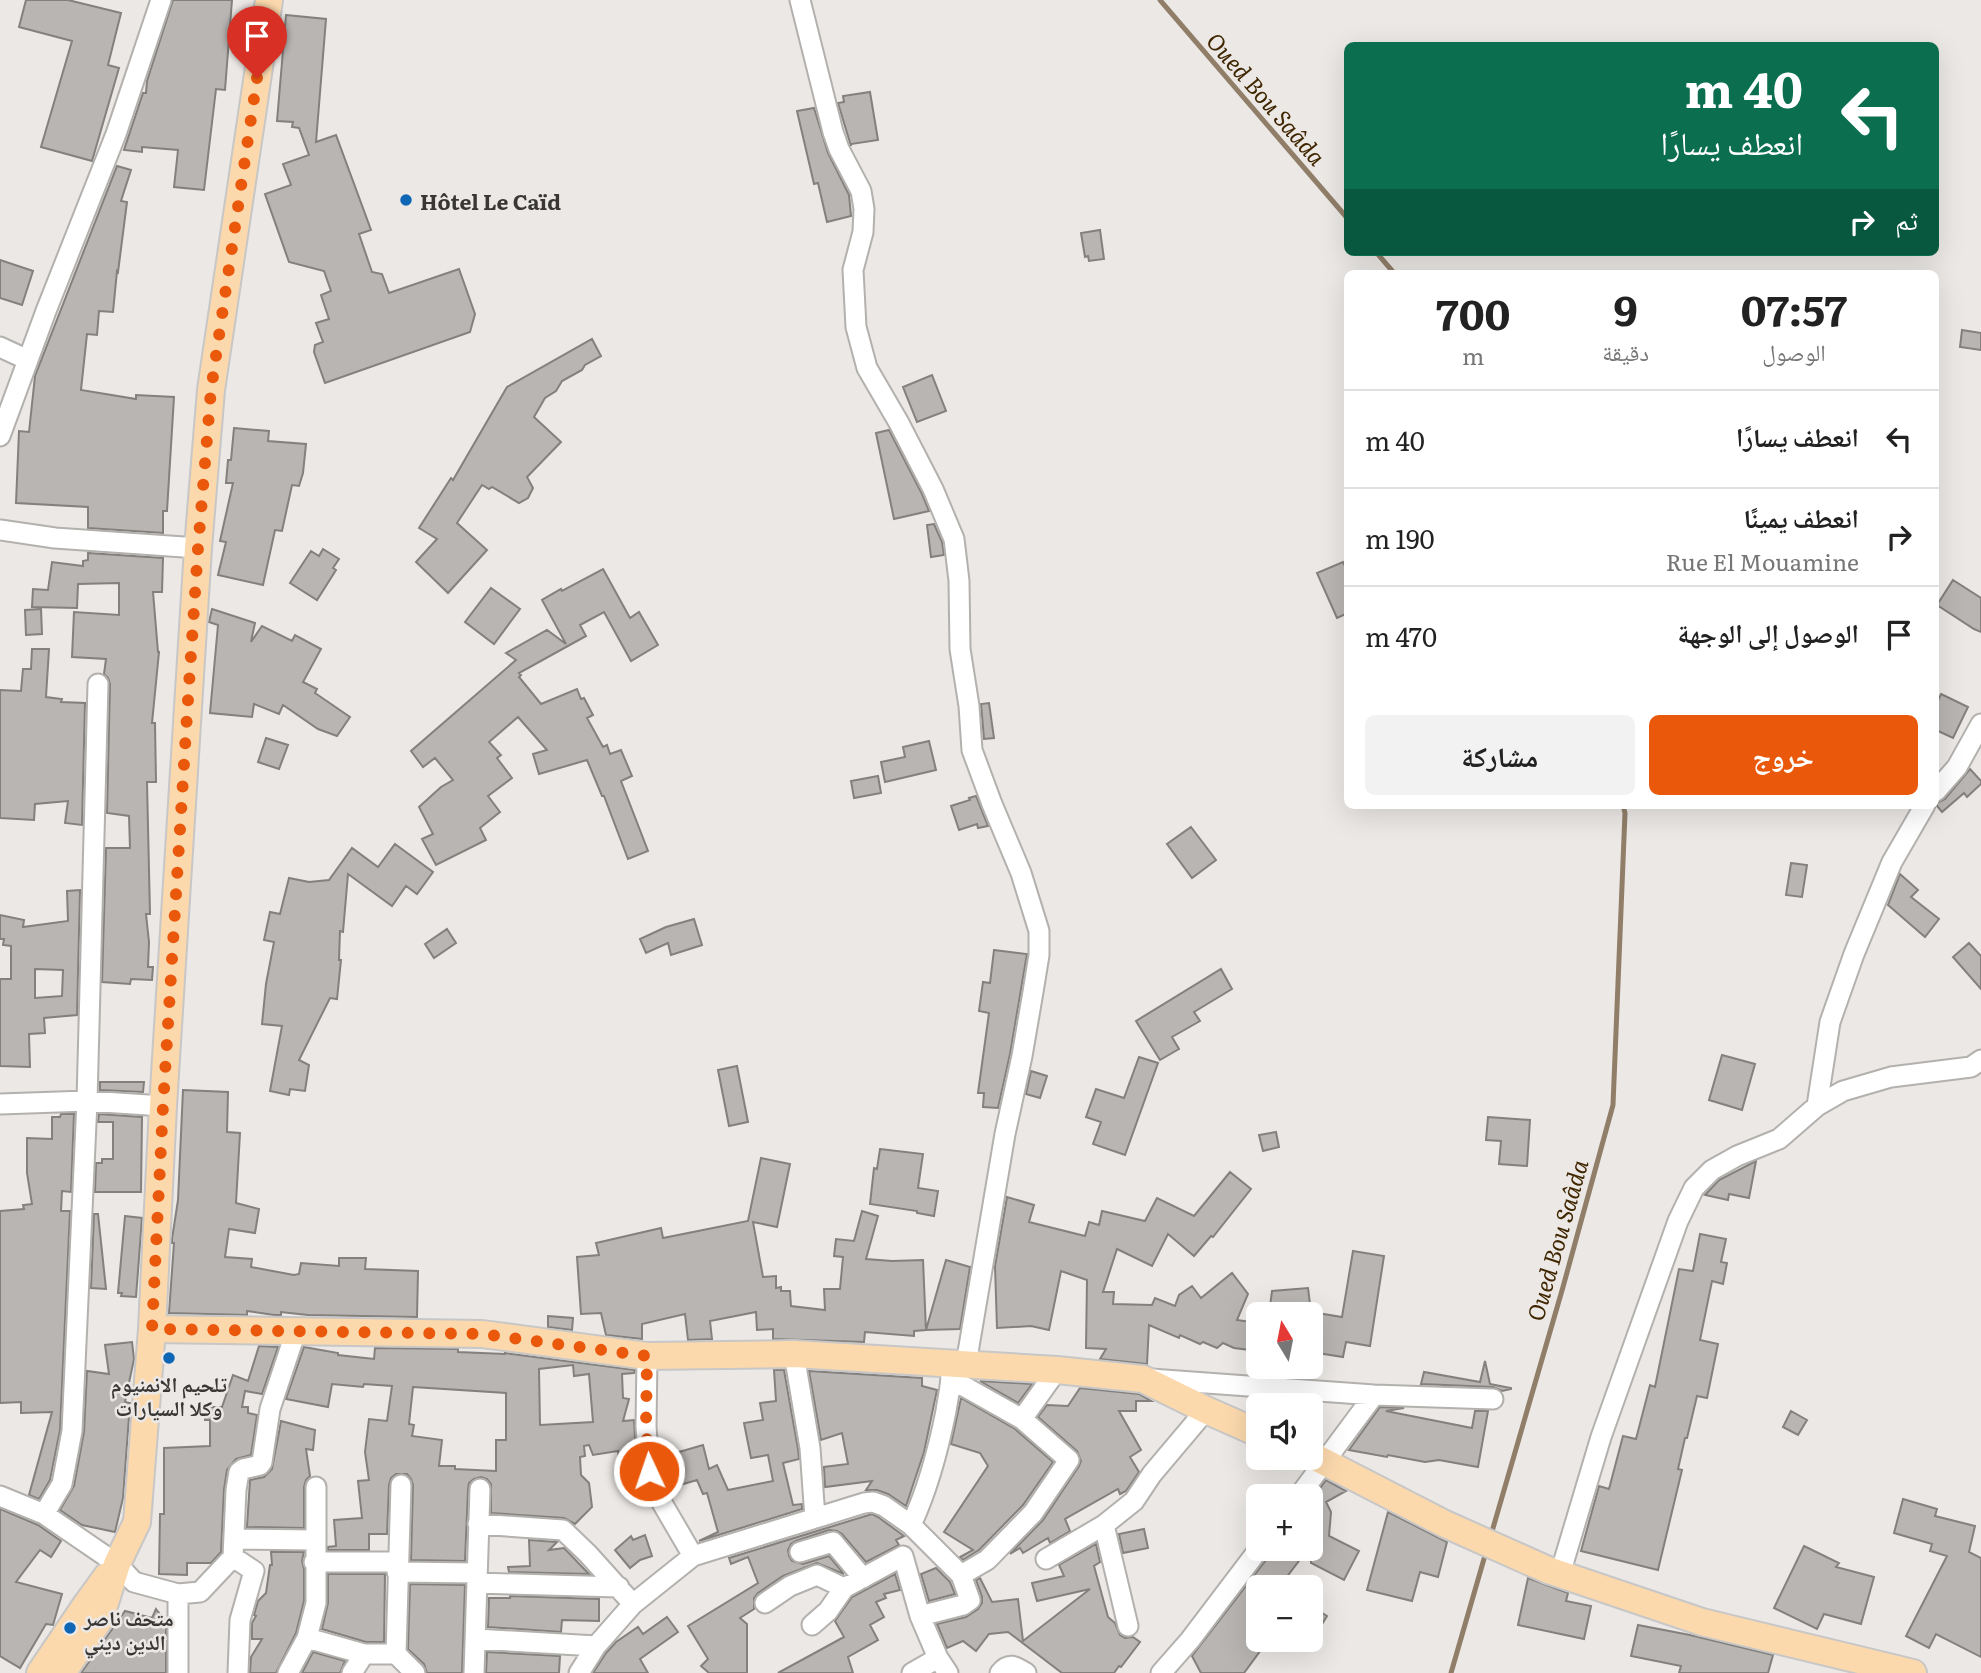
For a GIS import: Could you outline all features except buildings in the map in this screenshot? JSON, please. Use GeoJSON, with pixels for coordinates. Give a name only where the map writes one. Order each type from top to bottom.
{"type":"FeatureCollection","features":[{"type":"Feature","properties":{"kind":"main road"},"geometry":{"type":"LineString","coordinates":[[62,1673],[100,1619],[117,1564],[137,1522],[152,1329],[163,1106],[198,548],[211,390],[269,0]]}},
{"type":"Feature","properties":{"kind":"main road"},"geometry":{"type":"LineString","coordinates":[[152,1329],[482,1334],[647,1356],[794,1354],[956,1369],[1057,1370],[1143,1379],[1246,1428]]}},
{"type":"Feature","properties":{"kind":"main road"},"geometry":{"type":"LineString","coordinates":[[1323,1461],[1446,1524],[1554,1572],[1702,1622],[1913,1673]]}},
{"type":"Feature","properties":{"kind":"main road"},"geometry":{"type":"LineString","coordinates":[[40,1673],[117,1564]]}},
{"type":"Feature","properties":{"kind":"street"},"geometry":{"type":"LineString","coordinates":[[0,436],[116,134],[161,0]]}},
{"type":"Feature","properties":{"kind":"street"},"geometry":{"type":"LineString","coordinates":[[800,0],[833,132],[863,200],[863,232],[853,270],[856,327],[867,369],[933,489],[954,538],[959,582],[960,649],[969,706],[972,750],[1021,873],[1040,931],[1039,955],[1022,1056],[956,1369],[938,1448],[924,1496],[911,1525]]}},
{"type":"Feature","properties":{"kind":"street"},"geometry":{"type":"LineString","coordinates":[[0,347],[28,360]]}},
{"type":"Feature","properties":{"kind":"street"},"geometry":{"type":"LineString","coordinates":[[0,530],[55,538],[198,548]]}},
{"type":"Feature","properties":{"kind":"street"},"geometry":{"type":"LineString","coordinates":[[44,1514],[62,1483],[72,1431],[87,1101],[98,684]]}},
{"type":"Feature","properties":{"kind":"street"},"geometry":{"type":"LineString","coordinates":[[1939,788],[1957,767],[1981,724]]}},
{"type":"Feature","properties":{"kind":"street"},"geometry":{"type":"LineString","coordinates":[[1817,1105],[1830,1022],[1854,954],[1892,862],[1922,809]]}},
{"type":"Feature","properties":{"kind":"street"},"geometry":{"type":"LineString","coordinates":[[1554,1572],[1678,1221],[1694,1188],[1712,1170],[1737,1156],[1779,1139],[1817,1105],[1843,1091],[1891,1076],[1971,1067],[1981,1060]]}},
{"type":"Feature","properties":{"kind":"street"},"geometry":{"type":"LineString","coordinates":[[0,1104],[87,1101],[163,1106]]}},
{"type":"Feature","properties":{"kind":"street"},"geometry":{"type":"LineString","coordinates":[[0,1496],[44,1514],[117,1564],[134,1582],[178,1594],[200,1591],[234,1548],[239,1472],[262,1462],[270,1409],[296,1331]]}},
{"type":"Feature","properties":{"kind":"street"},"geometry":{"type":"LineString","coordinates":[[794,1354],[810,1448],[815,1518]]}},
{"type":"Feature","properties":{"kind":"street"},"geometry":{"type":"LineString","coordinates":[[647,1356],[646,1426],[649,1471],[658,1496],[693,1556]]}},
{"type":"Feature","properties":{"kind":"street"},"geometry":{"type":"LineString","coordinates":[[956,1369],[1022,1419],[1069,1460],[1033,1513],[987,1560],[961,1574]]}},
{"type":"Feature","properties":{"kind":"street"},"geometry":{"type":"LineString","coordinates":[[1022,1419],[1057,1370]]}},
{"type":"Feature","properties":{"kind":"street"},"geometry":{"type":"LineString","coordinates":[[1143,1379],[1374,1395],[1493,1399]]}},
{"type":"Feature","properties":{"kind":"street"},"geometry":{"type":"LineString","coordinates":[[1323,1452],[1374,1395]]}},
{"type":"Feature","properties":{"kind":"street"},"geometry":{"type":"LineString","coordinates":[[1046,1559],[1104,1525],[1134,1501],[1152,1474],[1206,1410]]}},
{"type":"Feature","properties":{"kind":"street"},"geometry":{"type":"LineString","coordinates":[[396,1654],[401,1485]]}},
{"type":"Feature","properties":{"kind":"street"},"geometry":{"type":"LineString","coordinates":[[288,1673],[307,1638],[316,1603],[316,1486]]}},
{"type":"Feature","properties":{"kind":"street"},"geometry":{"type":"LineString","coordinates":[[474,1673],[480,1489]]}},
{"type":"Feature","properties":{"kind":"street"},"geometry":{"type":"LineString","coordinates":[[579,1673],[596,1646],[633,1604],[693,1556],[864,1503],[873,1502],[884,1506],[911,1525],[961,1574],[970,1600],[963,1605],[920,1616]]}},
{"type":"Feature","properties":{"kind":"street"},"geometry":{"type":"LineString","coordinates":[[478,1524],[563,1531],[575,1540],[633,1604]]}},
{"type":"Feature","properties":{"kind":"street"},"geometry":{"type":"LineString","coordinates":[[1104,1525],[1128,1626]]}},
{"type":"Feature","properties":{"kind":"street"},"geometry":{"type":"LineString","coordinates":[[234,1548],[314,1540]]}},
{"type":"Feature","properties":{"kind":"street"},"geometry":{"type":"LineString","coordinates":[[800,1552],[833,1542],[863,1578]]}},
{"type":"Feature","properties":{"kind":"street"},"geometry":{"type":"LineString","coordinates":[[234,1548],[254,1571],[240,1620],[239,1673]]}},
{"type":"Feature","properties":{"kind":"street"},"geometry":{"type":"LineString","coordinates":[[812,1625],[828,1611],[844,1588],[903,1556],[920,1616],[943,1665],[912,1673]]}},
{"type":"Feature","properties":{"kind":"street"},"geometry":{"type":"LineString","coordinates":[[1161,1673],[1190,1640],[1250,1561]]}},
{"type":"Feature","properties":{"kind":"street"},"geometry":{"type":"LineString","coordinates":[[314,1562],[397,1567],[477,1578],[619,1587]]}},
{"type":"Feature","properties":{"kind":"street"},"geometry":{"type":"LineString","coordinates":[[765,1603],[790,1586],[817,1575],[844,1588]]}},
{"type":"Feature","properties":{"kind":"street"},"geometry":{"type":"LineString","coordinates":[[178,1594],[178,1673]]}},
{"type":"Feature","properties":{"kind":"street"},"geometry":{"type":"LineString","coordinates":[[307,1638],[364,1654],[396,1654],[415,1673]]}},
{"type":"Feature","properties":{"kind":"street"},"geometry":{"type":"LineString","coordinates":[[476,1639],[596,1646]]}},
{"type":"Feature","properties":{"kind":"street"},"geometry":{"type":"LineString","coordinates":[[352,1673],[364,1654]]}},
{"type":"Feature","properties":{"kind":"street"},"geometry":{"type":"LineString","coordinates":[[1000,1673],[1011,1665],[1026,1673]]}},
{"type":"Feature","properties":{"kind":"waterway","name":"Oued Bou Saâda"},"geometry":{"type":"LineString","coordinates":[[1160,0],[1344,214]]}},
{"type":"Feature","properties":{"kind":"waterway","name":"Oued Bou Saâda"},"geometry":{"type":"LineString","coordinates":[[1379,256],[1391,270]]}},
{"type":"Feature","properties":{"kind":"waterway","name":"Oued Bou Saâda"},"geometry":{"type":"LineString","coordinates":[[1491,1535],[1613,1105],[1624,809]]}},
{"type":"Feature","properties":{"kind":"waterway","name":"Oued Bou Saâda"},"geometry":{"type":"LineString","coordinates":[[1451,1673],[1486,1552]]}},
{"type":"Feature","properties":{"kind":"place","name":"Hôtel Le Caïd"},"geometry":{"type":"Point","coordinates":[406,200]}},
{"type":"Feature","properties":{"kind":"place","name":"تلحيم الانمنيوم وكلا السيارات"},"geometry":{"type":"Point","coordinates":[169,1358]}},
{"type":"Feature","properties":{"kind":"place","name":"متحف ناصر الدين ديني"},"geometry":{"type":"Point","coordinates":[70,1628]}},
{"type":"Feature","properties":{"kind":"route"},"geometry":{"type":"LineString","coordinates":[[257,78],[211,390],[187,715],[152,1329],[482,1334],[647,1356],[646,1426],[649,1471]]}}]}
